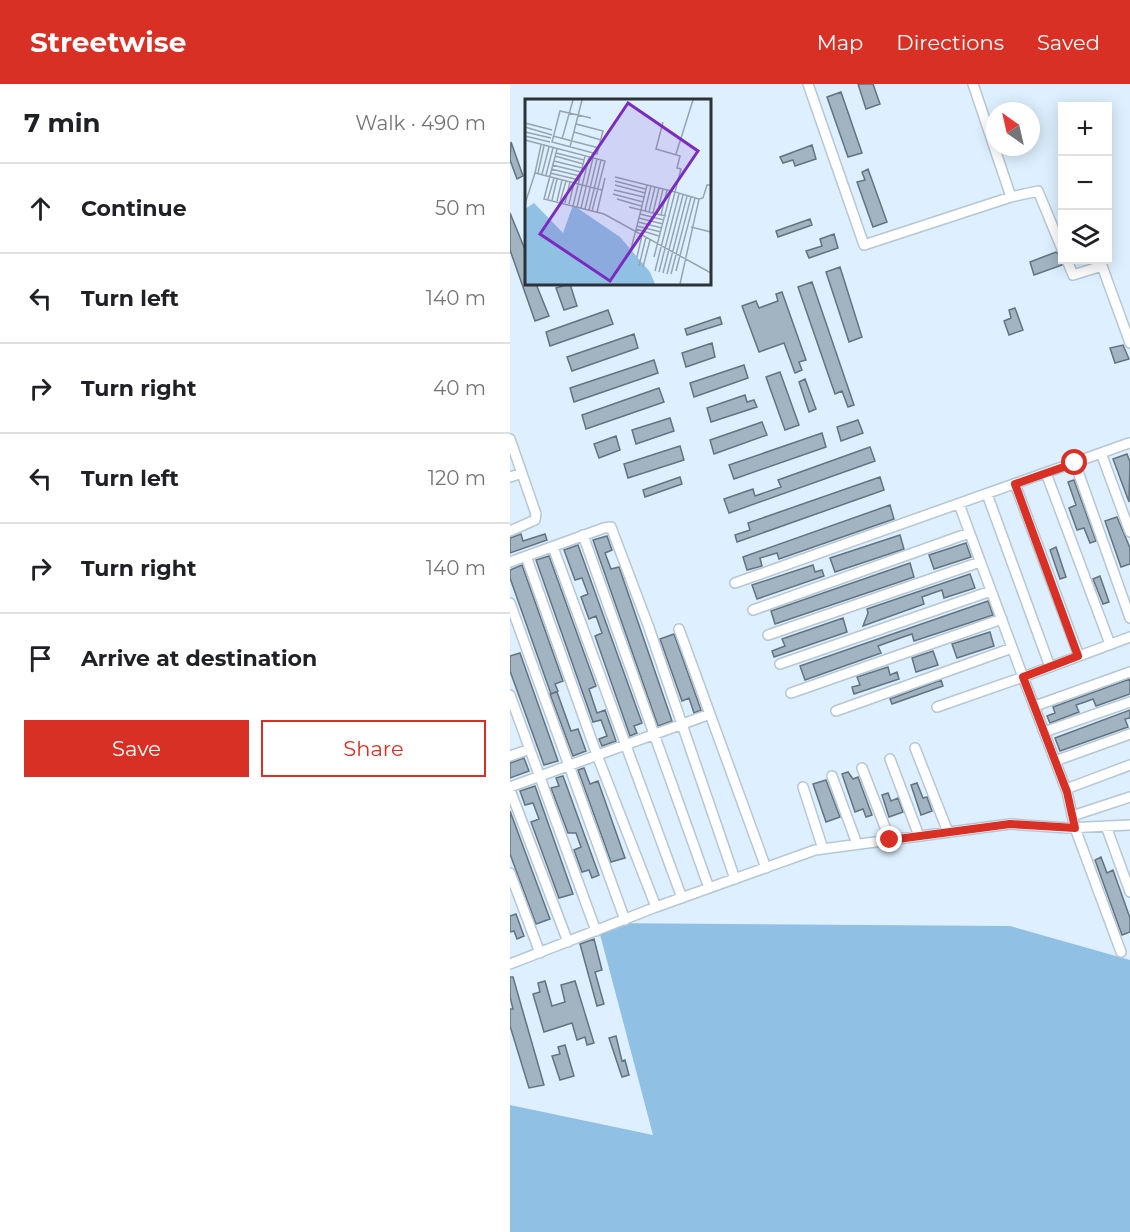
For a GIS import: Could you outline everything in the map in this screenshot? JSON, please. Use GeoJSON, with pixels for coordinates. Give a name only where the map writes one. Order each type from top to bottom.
{"type":"FeatureCollection","features":[{"type":"Feature","properties":{"kind":"street"},"geometry":{"type":"LineString","coordinates":[[808,84],[864,245],[1038,190],[1058,239]]}},
{"type":"Feature","properties":{"kind":"street"},"geometry":{"type":"LineString","coordinates":[[973,84],[1011,197]]}},
{"type":"Feature","properties":{"kind":"street"},"geometry":{"type":"LineString","coordinates":[[1069,264],[1073,275],[1102,266],[1130,343]]}},
{"type":"Feature","properties":{"kind":"street"},"geometry":{"type":"LineString","coordinates":[[510,439],[536,514],[535,520],[510,531]]}},
{"type":"Feature","properties":{"kind":"street"},"geometry":{"type":"LineString","coordinates":[[735,583],[1130,444]]}},
{"type":"Feature","properties":{"kind":"street"},"geometry":{"type":"LineString","coordinates":[[1101,453],[1130,532]]}},
{"type":"Feature","properties":{"kind":"street"},"geometry":{"type":"LineString","coordinates":[[1075,463],[1130,618]]}},
{"type":"Feature","properties":{"kind":"street"},"geometry":{"type":"LineString","coordinates":[[510,477],[522,473]]}},
{"type":"Feature","properties":{"kind":"street"},"geometry":{"type":"LineString","coordinates":[[1046,473],[1110,644]]}},
{"type":"Feature","properties":{"kind":"street"},"geometry":{"type":"LineString","coordinates":[[1015,484],[1078,656]]}},
{"type":"Feature","properties":{"kind":"street"},"geometry":{"type":"LineString","coordinates":[[987,494],[1050,667]]}},
{"type":"Feature","properties":{"kind":"street"},"geometry":{"type":"LineString","coordinates":[[959,504],[1066,789],[1075,828],[1121,952]]}},
{"type":"Feature","properties":{"kind":"street"},"geometry":{"type":"LineString","coordinates":[[510,562],[611,527],[735,879]]}},
{"type":"Feature","properties":{"kind":"street"},"geometry":{"type":"LineString","coordinates":[[753,610],[969,533]]}},
{"type":"Feature","properties":{"kind":"street"},"geometry":{"type":"LineString","coordinates":[[583,536],[709,888]]}},
{"type":"Feature","properties":{"kind":"street"},"geometry":{"type":"LineString","coordinates":[[553,547],[682,898]]}},
{"type":"Feature","properties":{"kind":"street"},"geometry":{"type":"LineString","coordinates":[[526,556],[597,755],[656,907]]}},
{"type":"Feature","properties":{"kind":"street"},"geometry":{"type":"LineString","coordinates":[[768,635],[980,562]]}},
{"type":"Feature","properties":{"kind":"street"},"geometry":{"type":"LineString","coordinates":[[780,664],[991,591]]}},
{"type":"Feature","properties":{"kind":"street"},"geometry":{"type":"LineString","coordinates":[[510,603],[625,920]]}},
{"type":"Feature","properties":{"kind":"street"},"geometry":{"type":"LineString","coordinates":[[791,693],[1002,619]]}},
{"type":"Feature","properties":{"kind":"street"},"geometry":{"type":"LineString","coordinates":[[679,629],[766,868]]}},
{"type":"Feature","properties":{"kind":"street"},"geometry":{"type":"LineString","coordinates":[[937,707],[1130,637]]}},
{"type":"Feature","properties":{"kind":"street"},"geometry":{"type":"LineString","coordinates":[[836,711],[1012,648]]}},
{"type":"Feature","properties":{"kind":"street"},"geometry":{"type":"LineString","coordinates":[[1035,706],[1130,672]]}},
{"type":"Feature","properties":{"kind":"street"},"geometry":{"type":"LineString","coordinates":[[510,695],[515,722],[530,749],[596,931]]}},
{"type":"Feature","properties":{"kind":"street"},"geometry":{"type":"LineString","coordinates":[[1044,732],[1130,702]]}},
{"type":"Feature","properties":{"kind":"street"},"geometry":{"type":"LineString","coordinates":[[568,942],[510,789],[539,776],[710,714]]}},
{"type":"Feature","properties":{"kind":"street"},"geometry":{"type":"LineString","coordinates":[[1055,761],[1130,734]]}},
{"type":"Feature","properties":{"kind":"street"},"geometry":{"type":"LineString","coordinates":[[915,748],[948,832]]}},
{"type":"Feature","properties":{"kind":"street"},"geometry":{"type":"LineString","coordinates":[[510,756],[530,749]]}},
{"type":"Feature","properties":{"kind":"street"},"geometry":{"type":"LineString","coordinates":[[890,759],[918,836]]}},
{"type":"Feature","properties":{"kind":"street"},"geometry":{"type":"LineString","coordinates":[[1066,789],[1130,765]]}},
{"type":"Feature","properties":{"kind":"street"},"geometry":{"type":"LineString","coordinates":[[862,768],[890,840]]}},
{"type":"Feature","properties":{"kind":"street"},"geometry":{"type":"LineString","coordinates":[[832,776],[857,844]]}},
{"type":"Feature","properties":{"kind":"street"},"geometry":{"type":"LineString","coordinates":[[803,788],[823,849]]}},
{"type":"Feature","properties":{"kind":"street"},"geometry":{"type":"LineString","coordinates":[[1072,816],[1130,797]]}},
{"type":"Feature","properties":{"kind":"street"},"geometry":{"type":"LineString","coordinates":[[510,964],[656,907],[815,850],[1010,824],[1075,828],[1130,825]]}},
{"type":"Feature","properties":{"kind":"street"},"geometry":{"type":"LineString","coordinates":[[1107,826],[1130,892]]}},
{"type":"Feature","properties":{"kind":"street"},"geometry":{"type":"LineString","coordinates":[[510,873],[540,953]]}},
{"type":"Feature","properties":{"kind":"shaded area"},"geometry":{"type":"Polygon","coordinates":[[[597,923],[1010,926],[1130,960],[1130,1232],[510,1232],[510,1105],[653,1135],[597,923]]]}},
{"type":"Feature","properties":{"kind":"building"},"geometry":{"type":"Polygon","coordinates":[[[858,84],[873,84],[880,104],[866,109],[858,84]]]}},
{"type":"Feature","properties":{"kind":"building"},"geometry":{"type":"Polygon","coordinates":[[[841,92],[862,153],[848,157],[827,97],[841,92]]]}},
{"type":"Feature","properties":{"kind":"building"},"geometry":{"type":"Polygon","coordinates":[[[511,142],[523,176],[517,179],[510,160],[511,142]]]}},
{"type":"Feature","properties":{"kind":"building"},"geometry":{"type":"Polygon","coordinates":[[[812,145],[816,159],[795,166],[793,160],[783,163],[780,157],[812,145]]]}},
{"type":"Feature","properties":{"kind":"building"},"geometry":{"type":"Polygon","coordinates":[[[868,169],[887,222],[873,227],[857,182],[865,180],[862,172],[868,169]]]}},
{"type":"Feature","properties":{"kind":"building"},"geometry":{"type":"Polygon","coordinates":[[[510,213],[525,250],[525,285],[536,285],[549,316],[535,321],[510,250],[510,213]]]}},
{"type":"Feature","properties":{"kind":"building"},"geometry":{"type":"Polygon","coordinates":[[[810,219],[812,225],[778,237],[776,231],[810,219]]]}},
{"type":"Feature","properties":{"kind":"building"},"geometry":{"type":"Polygon","coordinates":[[[834,234],[838,248],[809,258],[806,251],[822,246],[820,239],[834,234]]]}},
{"type":"Feature","properties":{"kind":"building"},"geometry":{"type":"Polygon","coordinates":[[[1056,252],[1058,264],[1062,265],[1034,275],[1030,262],[1056,252]]]}},
{"type":"Feature","properties":{"kind":"building"},"geometry":{"type":"Polygon","coordinates":[[[840,267],[862,337],[849,342],[826,272],[840,267]]]}},
{"type":"Feature","properties":{"kind":"building"},"geometry":{"type":"Polygon","coordinates":[[[812,282],[854,405],[848,407],[842,391],[835,394],[798,287],[812,282]]]}},
{"type":"Feature","properties":{"kind":"building"},"geometry":{"type":"Polygon","coordinates":[[[570,285],[577,306],[564,310],[556,288],[570,285]]]}},
{"type":"Feature","properties":{"kind":"building"},"geometry":{"type":"Polygon","coordinates":[[[782,292],[806,360],[799,362],[802,370],[795,373],[784,343],[759,352],[742,306],[756,301],[759,308],[778,301],[776,294],[782,292]]]}},
{"type":"Feature","properties":{"kind":"building"},"geometry":{"type":"Polygon","coordinates":[[[1015,308],[1023,330],[1009,335],[1004,321],[1011,318],[1009,310],[1015,308]]]}},
{"type":"Feature","properties":{"kind":"building"},"geometry":{"type":"Polygon","coordinates":[[[608,310],[613,324],[550,346],[546,332],[608,310]]]}},
{"type":"Feature","properties":{"kind":"building"},"geometry":{"type":"Polygon","coordinates":[[[720,317],[722,324],[687,335],[685,329],[720,317]]]}},
{"type":"Feature","properties":{"kind":"building"},"geometry":{"type":"Polygon","coordinates":[[[634,334],[638,348],[572,371],[567,357],[634,334]]]}},
{"type":"Feature","properties":{"kind":"building"},"geometry":{"type":"Polygon","coordinates":[[[712,343],[715,357],[686,367],[682,353],[712,343]]]}},
{"type":"Feature","properties":{"kind":"building"},"geometry":{"type":"Polygon","coordinates":[[[1123,345],[1129,359],[1115,363],[1110,348],[1123,345]]]}},
{"type":"Feature","properties":{"kind":"building"},"geometry":{"type":"Polygon","coordinates":[[[654,360],[658,373],[574,402],[570,388],[654,360]]]}},
{"type":"Feature","properties":{"kind":"building"},"geometry":{"type":"Polygon","coordinates":[[[744,365],[748,378],[694,397],[690,383],[744,365]]]}},
{"type":"Feature","properties":{"kind":"building"},"geometry":{"type":"Polygon","coordinates":[[[780,372],[799,425],[785,430],[766,377],[780,372]]]}},
{"type":"Feature","properties":{"kind":"building"},"geometry":{"type":"Polygon","coordinates":[[[805,379],[816,409],[809,412],[799,382],[805,379]]]}},
{"type":"Feature","properties":{"kind":"building"},"geometry":{"type":"Polygon","coordinates":[[[659,388],[664,402],[586,429],[582,415],[659,388]]]}},
{"type":"Feature","properties":{"kind":"building"},"geometry":{"type":"Polygon","coordinates":[[[745,395],[747,402],[754,400],[757,407],[711,422],[707,408],[745,395]]]}},
{"type":"Feature","properties":{"kind":"building"},"geometry":{"type":"Polygon","coordinates":[[[670,418],[674,431],[636,444],[632,430],[670,418]]]}},
{"type":"Feature","properties":{"kind":"building"},"geometry":{"type":"Polygon","coordinates":[[[858,420],[863,433],[841,441],[837,427],[858,420]]]}},
{"type":"Feature","properties":{"kind":"building"},"geometry":{"type":"Polygon","coordinates":[[[762,422],[767,435],[714,454],[710,440],[762,422]]]}},
{"type":"Feature","properties":{"kind":"building"},"geometry":{"type":"Polygon","coordinates":[[[822,433],[826,447],[734,479],[729,465],[822,433]]]}},
{"type":"Feature","properties":{"kind":"building"},"geometry":{"type":"Polygon","coordinates":[[[616,436],[620,450],[599,458],[594,444],[616,436]]]}},
{"type":"Feature","properties":{"kind":"building"},"geometry":{"type":"Polygon","coordinates":[[[680,446],[684,460],[628,478],[624,464],[680,446]]]}},
{"type":"Feature","properties":{"kind":"building"},"geometry":{"type":"Polygon","coordinates":[[[870,447],[875,461],[729,513],[724,499],[753,489],[755,496],[781,487],[778,480],[870,447]]]}},
{"type":"Feature","properties":{"kind":"building"},"geometry":{"type":"Polygon","coordinates":[[[1127,454],[1130,462],[1129,502],[1113,459],[1127,454]]]}},
{"type":"Feature","properties":{"kind":"building"},"geometry":{"type":"Polygon","coordinates":[[[680,477],[682,484],[645,497],[643,490],[680,477]]]}},
{"type":"Feature","properties":{"kind":"building"},"geometry":{"type":"Polygon","coordinates":[[[880,477],[884,490],[737,542],[735,535],[750,530],[748,523],[880,477]]]}},
{"type":"Feature","properties":{"kind":"building"},"geometry":{"type":"Polygon","coordinates":[[[1074,480],[1096,541],[1090,543],[1084,528],[1077,530],[1069,508],[1076,505],[1068,482],[1074,480]]]}},
{"type":"Feature","properties":{"kind":"building"},"geometry":{"type":"Polygon","coordinates":[[[890,505],[894,519],[779,559],[777,553],[760,558],[762,566],[747,570],[743,557],[890,505]]]}},
{"type":"Feature","properties":{"kind":"building"},"geometry":{"type":"Polygon","coordinates":[[[1117,517],[1130,548],[1130,564],[1121,567],[1105,521],[1117,517]]]}},
{"type":"Feature","properties":{"kind":"building"},"geometry":{"type":"Polygon","coordinates":[[[521,534],[523,541],[545,534],[547,540],[510,553],[510,538],[521,534]]]}},
{"type":"Feature","properties":{"kind":"building"},"geometry":{"type":"Polygon","coordinates":[[[900,535],[904,549],[835,572],[830,558],[900,535]]]}},
{"type":"Feature","properties":{"kind":"building"},"geometry":{"type":"Polygon","coordinates":[[[607,536],[612,550],[605,553],[611,569],[619,567],[672,721],[658,726],[593,540],[607,536]]]}},
{"type":"Feature","properties":{"kind":"building"},"geometry":{"type":"Polygon","coordinates":[[[966,543],[971,557],[934,569],[929,555],[966,543]]]}},
{"type":"Feature","properties":{"kind":"building"},"geometry":{"type":"Polygon","coordinates":[[[578,545],[642,723],[634,726],[637,733],[630,736],[595,636],[602,633],[596,616],[589,619],[581,597],[588,594],[582,578],[575,580],[564,550],[578,545]]]}},
{"type":"Feature","properties":{"kind":"building"},"geometry":{"type":"Polygon","coordinates":[[[1056,547],[1066,577],[1060,579],[1050,550],[1056,547]]]}},
{"type":"Feature","properties":{"kind":"building"},"geometry":{"type":"Polygon","coordinates":[[[549,556],[596,686],[589,689],[597,713],[605,710],[616,741],[602,746],[599,739],[607,736],[601,720],[593,722],[536,560],[549,556]]]}},
{"type":"Feature","properties":{"kind":"building"},"geometry":{"type":"Polygon","coordinates":[[[910,563],[914,577],[775,624],[771,611],[910,563]]]}},
{"type":"Feature","properties":{"kind":"building"},"geometry":{"type":"Polygon","coordinates":[[[522,565],[563,681],[555,684],[558,691],[551,694],[510,578],[510,570],[522,565]]]}},
{"type":"Feature","properties":{"kind":"building"},"geometry":{"type":"Polygon","coordinates":[[[813,565],[815,572],[822,570],[824,576],[757,599],[752,585],[813,565]]]}},
{"type":"Feature","properties":{"kind":"building"},"geometry":{"type":"Polygon","coordinates":[[[970,574],[975,588],[944,598],[942,590],[936,592],[922,597],[924,604],[863,626],[868,613],[867,609],[970,574]]]}},
{"type":"Feature","properties":{"kind":"building"},"geometry":{"type":"Polygon","coordinates":[[[1100,576],[1109,602],[1103,604],[1093,579],[1100,576]]]}},
{"type":"Feature","properties":{"kind":"building"},"geometry":{"type":"Polygon","coordinates":[[[988,601],[993,615],[914,641],[912,634],[903,637],[878,646],[881,653],[805,680],[800,666],[988,601]]]}},
{"type":"Feature","properties":{"kind":"building"},"geometry":{"type":"Polygon","coordinates":[[[843,618],[847,632],[774,657],[772,651],[785,646],[782,639],[843,618]]]}},
{"type":"Feature","properties":{"kind":"building"},"geometry":{"type":"Polygon","coordinates":[[[990,632],[994,646],[957,658],[952,644],[990,632]]]}},
{"type":"Feature","properties":{"kind":"building"},"geometry":{"type":"Polygon","coordinates":[[[674,634],[701,710],[694,713],[689,698],[682,701],[660,639],[674,634]]]}},
{"type":"Feature","properties":{"kind":"building"},"geometry":{"type":"Polygon","coordinates":[[[933,651],[938,665],[916,672],[912,658],[933,651]]]}},
{"type":"Feature","properties":{"kind":"building"},"geometry":{"type":"Polygon","coordinates":[[[520,653],[558,761],[544,765],[510,671],[510,656],[520,653]]]}},
{"type":"Feature","properties":{"kind":"building"},"geometry":{"type":"Polygon","coordinates":[[[888,667],[890,675],[897,672],[899,679],[854,694],[852,687],[860,685],[857,677],[888,667]]]}},
{"type":"Feature","properties":{"kind":"building"},"geometry":{"type":"Polygon","coordinates":[[[1130,679],[1130,694],[1096,706],[1093,699],[1076,705],[1079,712],[1050,723],[1047,716],[1055,713],[1053,707],[1130,679]]]}},
{"type":"Feature","properties":{"kind":"building"},"geometry":{"type":"Polygon","coordinates":[[[941,680],[943,686],[892,704],[890,699],[941,680]]]}},
{"type":"Feature","properties":{"kind":"building"},"geometry":{"type":"Polygon","coordinates":[[[557,692],[571,731],[578,729],[586,751],[573,756],[550,694],[557,692]]]}},
{"type":"Feature","properties":{"kind":"building"},"geometry":{"type":"Polygon","coordinates":[[[1130,710],[1130,718],[1125,719],[1128,727],[1060,751],[1055,738],[1130,710]]]}},
{"type":"Feature","properties":{"kind":"building"},"geometry":{"type":"Polygon","coordinates":[[[524,758],[529,771],[510,778],[510,763],[524,758]]]}},
{"type":"Feature","properties":{"kind":"building"},"geometry":{"type":"Polygon","coordinates":[[[584,768],[590,784],[598,781],[625,858],[611,862],[578,770],[584,768]]]}},
{"type":"Feature","properties":{"kind":"building"},"geometry":{"type":"Polygon","coordinates":[[[848,772],[853,779],[858,777],[872,815],[866,817],[863,809],[855,812],[842,774],[848,772]]]}},
{"type":"Feature","properties":{"kind":"building"},"geometry":{"type":"Polygon","coordinates":[[[563,776],[599,875],[592,878],[589,870],[582,872],[574,850],[581,847],[576,833],[568,833],[551,788],[559,786],[556,778],[563,776]]]}},
{"type":"Feature","properties":{"kind":"building"},"geometry":{"type":"Polygon","coordinates":[[[826,780],[840,817],[826,822],[813,784],[826,780]]]}},
{"type":"Feature","properties":{"kind":"building"},"geometry":{"type":"Polygon","coordinates":[[[917,783],[923,798],[927,797],[932,811],[921,815],[911,785],[917,783]]]}},
{"type":"Feature","properties":{"kind":"building"},"geometry":{"type":"Polygon","coordinates":[[[535,786],[573,894],[559,898],[531,822],[539,819],[533,803],[525,805],[520,791],[535,786]]]}},
{"type":"Feature","properties":{"kind":"building"},"geometry":{"type":"Polygon","coordinates":[[[888,793],[891,801],[898,798],[903,812],[889,817],[882,795],[888,793]]]}},
{"type":"Feature","properties":{"kind":"building"},"geometry":{"type":"Polygon","coordinates":[[[510,811],[550,919],[536,924],[510,854],[510,811]]]}},
{"type":"Feature","properties":{"kind":"building"},"geometry":{"type":"Polygon","coordinates":[[[1101,857],[1107,873],[1113,870],[1130,918],[1130,932],[1122,935],[1095,860],[1101,857]]]}},
{"type":"Feature","properties":{"kind":"building"},"geometry":{"type":"Polygon","coordinates":[[[516,914],[524,936],[517,939],[514,931],[510,932],[510,916],[516,914]]]}},
{"type":"Feature","properties":{"kind":"building"},"geometry":{"type":"Polygon","coordinates":[[[594,939],[602,970],[595,972],[604,1004],[597,1006],[580,944],[594,939]]]}},
{"type":"Feature","properties":{"kind":"building"},"geometry":{"type":"Polygon","coordinates":[[[510,977],[513,977],[544,1085],[529,1088],[510,1026],[510,1009],[513,1009],[510,997],[510,977]]]}},
{"type":"Feature","properties":{"kind":"building"},"geometry":{"type":"Polygon","coordinates":[[[545,981],[552,1006],[565,1002],[561,985],[575,981],[594,1043],[587,1045],[585,1037],[577,1040],[572,1023],[544,1032],[533,994],[540,992],[538,983],[545,981]]]}},
{"type":"Feature","properties":{"kind":"building"},"geometry":{"type":"Polygon","coordinates":[[[616,1036],[622,1061],[625,1060],[629,1075],[622,1077],[609,1038],[616,1036]]]}},
{"type":"Feature","properties":{"kind":"building"},"geometry":{"type":"Polygon","coordinates":[[[565,1045],[574,1076],[560,1080],[552,1056],[560,1054],[558,1047],[565,1045]]]}},
{"type":"Feature","properties":{"kind":"route"},"geometry":{"type":"LineString","coordinates":[[890,840],[1010,824],[1075,828],[1067,792],[1023,677],[1078,656],[1015,484],[1075,463]]}}]}
